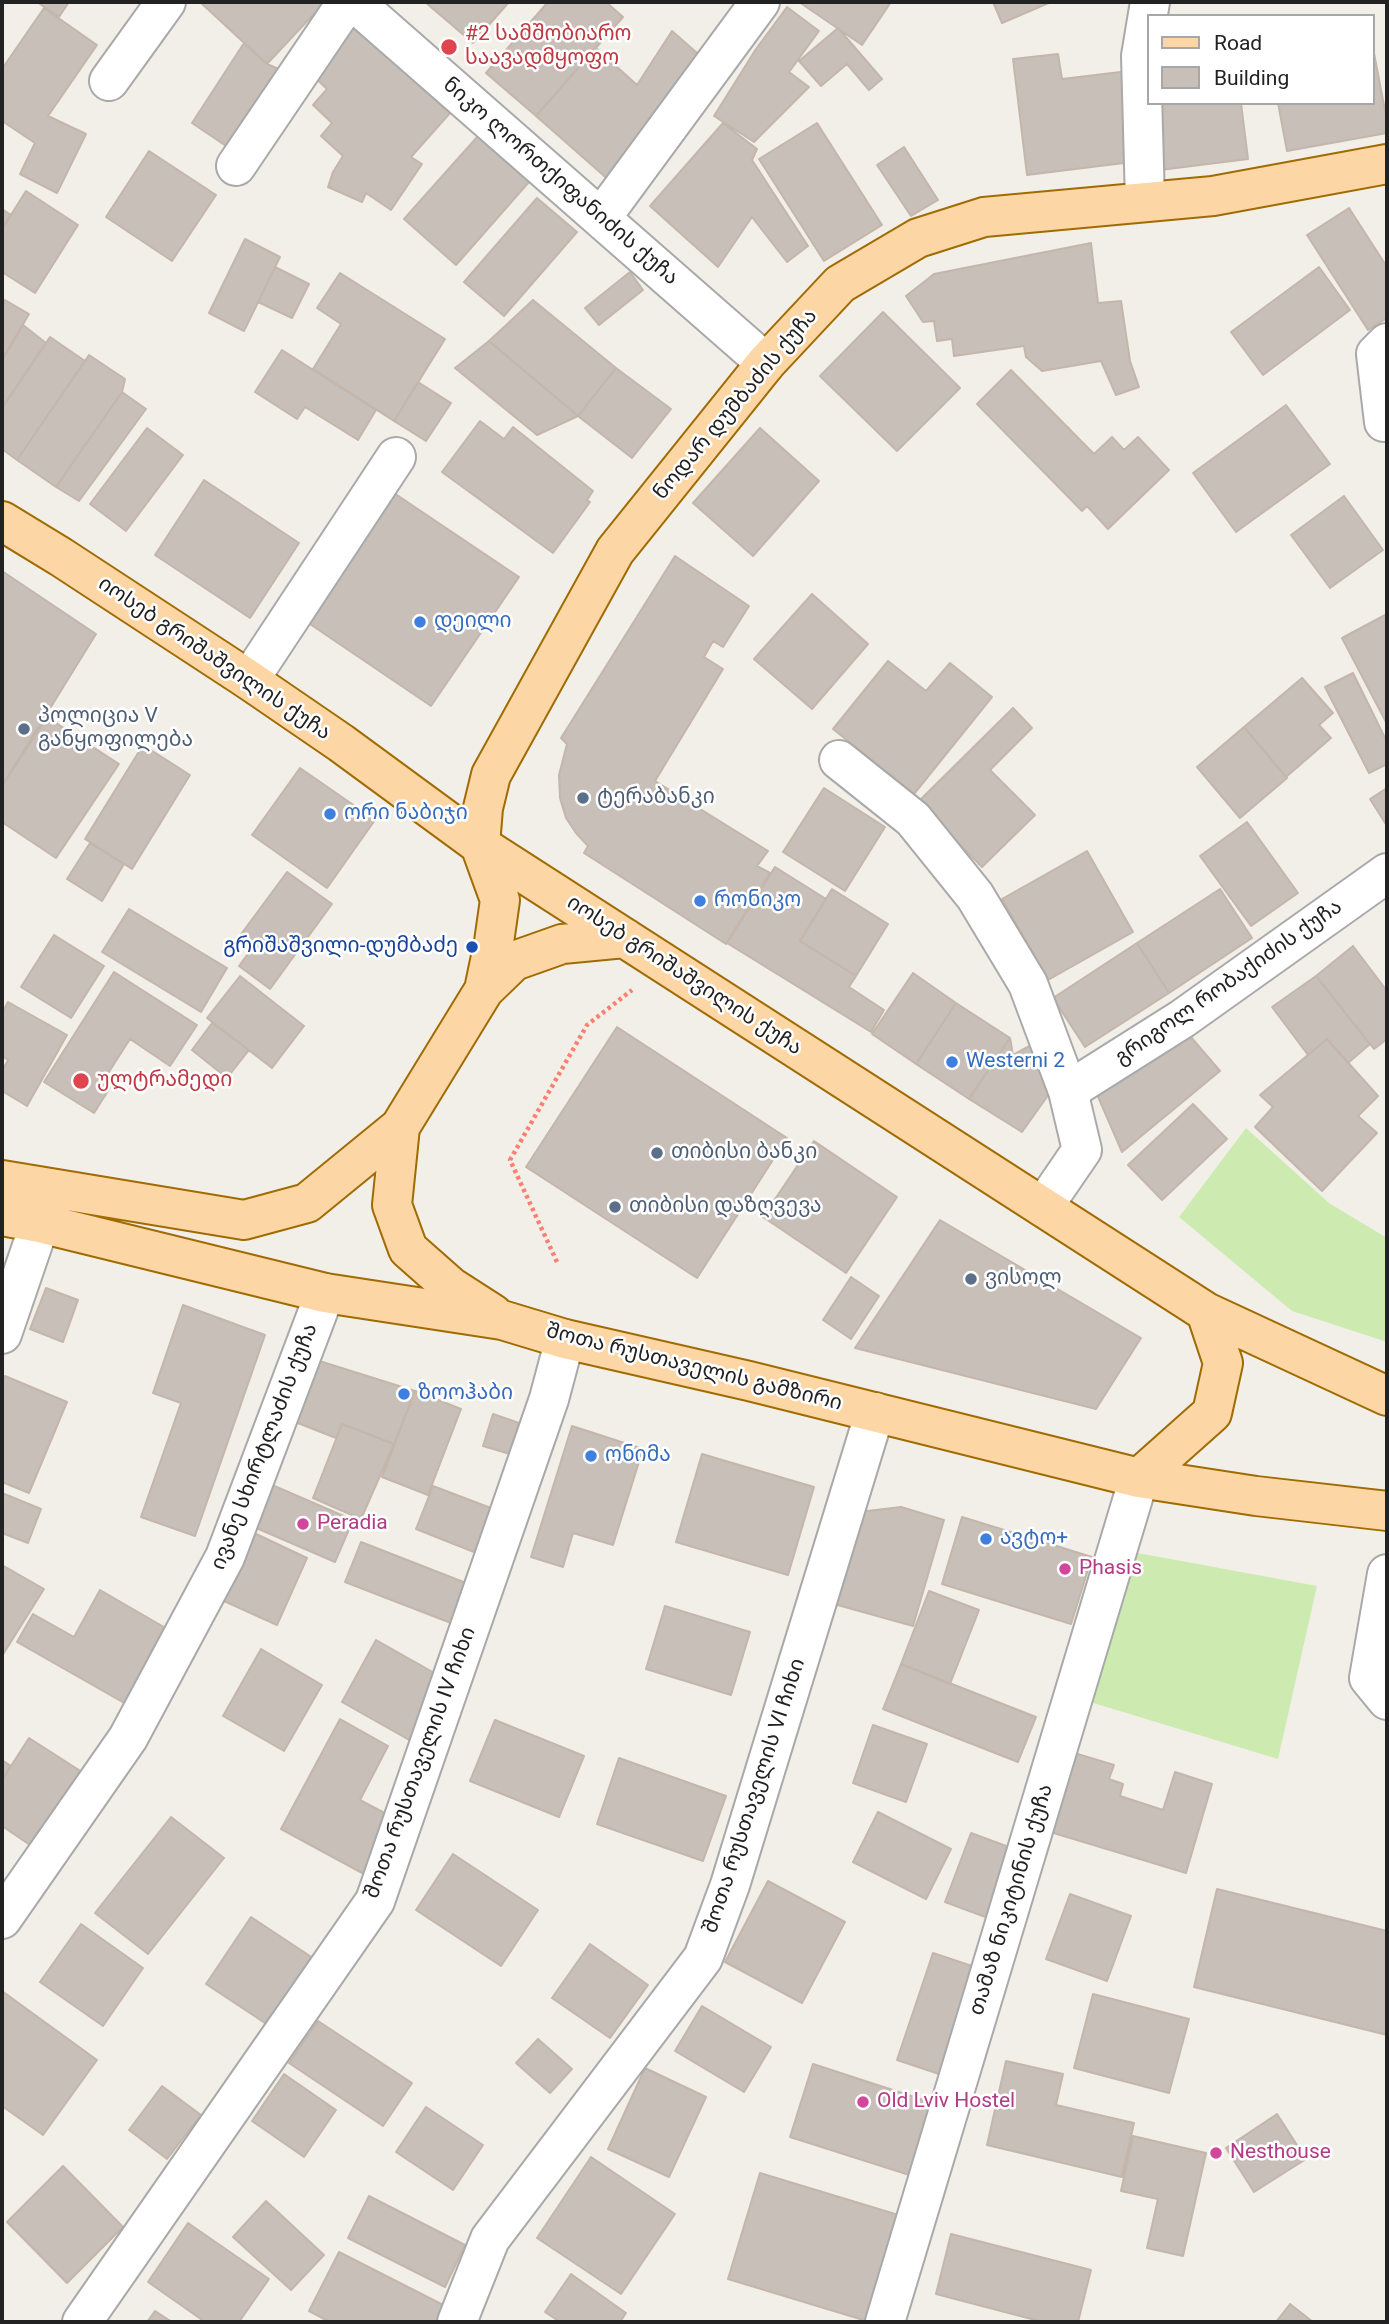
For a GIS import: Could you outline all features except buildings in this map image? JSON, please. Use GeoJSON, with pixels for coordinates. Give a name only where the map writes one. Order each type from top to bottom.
{"type":"FeatureCollection","features":[{"type":"Feature","properties":{"kind":"main road","name":"ნოდარ დუმბაძის ქუჩა"},"geometry":{"type":"LineString","coordinates":[[480,845],[483,808],[491,775],[615,551],[766,363],[840,284],[918,238],[984,217],[1213,196],[1387,165]]}},
{"type":"Feature","properties":{"kind":"main road","name":"იოსებ გრიშაშვილის ქუჩა"},"geometry":{"type":"LineString","coordinates":[[2,521],[73,564],[249,680],[341,743],[480,845],[1206,1312],[1387,1396]]}},
{"type":"Feature","properties":{"kind":"main road"},"geometry":{"type":"LineString","coordinates":[[480,845],[500,900],[484,990]]}},
{"type":"Feature","properties":{"kind":"main road"},"geometry":{"type":"LineString","coordinates":[[2,1180],[244,1220],[307,1203],[400,1127],[484,990],[514,961],[562,944],[625,938]]}},
{"type":"Feature","properties":{"kind":"main road"},"geometry":{"type":"LineString","coordinates":[[400,1127],[392,1205],[408,1249],[451,1287],[502,1320]]}},
{"type":"Feature","properties":{"kind":"main road","name":"შოთა რუსთაველის გამზირი"},"geometry":{"type":"LineString","coordinates":[[2,1216],[325,1293],[502,1320],[565,1339],[1139,1478],[1256,1496],[1387,1511]]}},
{"type":"Feature","properties":{"kind":"main road"},"geometry":{"type":"LineString","coordinates":[[1139,1478],[1212,1413],[1223,1363],[1206,1312]]}},
{"type":"Feature","properties":{"kind":"street"},"geometry":{"type":"LineString","coordinates":[[109,81],[166,2]]}},
{"type":"Feature","properties":{"kind":"street"},"geometry":{"type":"LineString","coordinates":[[236,166],[347,2]]}},
{"type":"Feature","properties":{"kind":"street","name":"ნიკო ლორთქიფანიძის ქუჩა"},"geometry":{"type":"LineString","coordinates":[[354,2],[766,363]]}},
{"type":"Feature","properties":{"kind":"street"},"geometry":{"type":"LineString","coordinates":[[601,218],[760,2]]}},
{"type":"Feature","properties":{"kind":"street"},"geometry":{"type":"LineString","coordinates":[[1145,202],[1141,56],[1150,2]]}},
{"type":"Feature","properties":{"kind":"street"},"geometry":{"type":"LineString","coordinates":[[1384,422],[1376,354],[1387,343]]}},
{"type":"Feature","properties":{"kind":"street"},"geometry":{"type":"LineString","coordinates":[[249,680],[396,457]]}},
{"type":"Feature","properties":{"kind":"street"},"geometry":{"type":"LineString","coordinates":[[839,760],[913,820],[975,896],[1027,984],[1068,1091],[1082,1150],[1043,1207]]}},
{"type":"Feature","properties":{"kind":"street","name":"გრიგოლ რობაქიძის ქუჩა"},"geometry":{"type":"LineString","coordinates":[[1068,1091],[1182,1019],[1387,873]]}},
{"type":"Feature","properties":{"kind":"street"},"geometry":{"type":"LineString","coordinates":[[2,1334],[40,1223]]}},
{"type":"Feature","properties":{"kind":"street","name":"ივანე სხირტლაძის ქუჩა"},"geometry":{"type":"LineString","coordinates":[[2,1919],[128,1738],[225,1557],[325,1293]]}},
{"type":"Feature","properties":{"kind":"street","name":"შოთა რუსთაველის IV ჩიხი"},"geometry":{"type":"LineString","coordinates":[[82,2322],[375,1900],[548,1399],[565,1339]]}},
{"type":"Feature","properties":{"kind":"street","name":"შოთა რუსთაველის VI ჩიხი"},"geometry":{"type":"LineString","coordinates":[[457,2322],[490,2239],[703,1958],[734,1872],[875,1412]]}},
{"type":"Feature","properties":{"kind":"street","name":"თამაზ ნიკიტინის ქუჩა"},"geometry":{"type":"LineString","coordinates":[[885,2322],[1139,1478]]}},
{"type":"Feature","properties":{"kind":"street"},"geometry":{"type":"LineString","coordinates":[[1387,1574],[1368,1678],[1387,1700]]}},
{"type":"Feature","properties":{"kind":"path"},"geometry":{"type":"LineString","coordinates":[[557,1262],[510,1160],[587,1025],[638,986]]}},
{"type":"Feature","properties":{"kind":"green space"},"geometry":{"type":"Polygon","coordinates":[[[1246,1128],[1329,1203],[1387,1238],[1387,1342],[1292,1311],[1179,1217],[1246,1128]]]}},
{"type":"Feature","properties":{"kind":"green space"},"geometry":{"type":"Polygon","coordinates":[[[1138,1553],[1317,1586],[1278,1759],[1090,1702],[1138,1553]]]}},
{"type":"Feature","properties":{"kind":"place","name":"#2 სამშობიარო საავადმყოფო"},"geometry":{"type":"Point","coordinates":[449,47]}},
{"type":"Feature","properties":{"kind":"place","name":"დეილი"},"geometry":{"type":"Point","coordinates":[420,622]}},
{"type":"Feature","properties":{"kind":"place","name":"პოლიცია V განყოფილება"},"geometry":{"type":"Point","coordinates":[24,729]}},
{"type":"Feature","properties":{"kind":"place","name":"ტერაბანკი"},"geometry":{"type":"Point","coordinates":[583,798]}},
{"type":"Feature","properties":{"kind":"place","name":"ორი ნაბიჯი"},"geometry":{"type":"Point","coordinates":[330,814]}},
{"type":"Feature","properties":{"kind":"place","name":"რონიკო"},"geometry":{"type":"Point","coordinates":[700,901]}},
{"type":"Feature","properties":{"kind":"place","name":"გრიშაშვილი-დუმბაძე"},"geometry":{"type":"Point","coordinates":[472,947]}},
{"type":"Feature","properties":{"kind":"place","name":"Westerni 2"},"geometry":{"type":"Point","coordinates":[952,1062]}},
{"type":"Feature","properties":{"kind":"place","name":"ულტრამედი"},"geometry":{"type":"Point","coordinates":[81,1081]}},
{"type":"Feature","properties":{"kind":"place","name":"თიბისი ბანკი"},"geometry":{"type":"Point","coordinates":[657,1153]}},
{"type":"Feature","properties":{"kind":"place","name":"თიბისი დაზღვევა"},"geometry":{"type":"Point","coordinates":[615,1207]}},
{"type":"Feature","properties":{"kind":"place","name":"ვისოლ"},"geometry":{"type":"Point","coordinates":[971,1279]}},
{"type":"Feature","properties":{"kind":"place","name":"ზოოჰაბი"},"geometry":{"type":"Point","coordinates":[404,1394]}},
{"type":"Feature","properties":{"kind":"place","name":"ონიმა"},"geometry":{"type":"Point","coordinates":[591,1456]}},
{"type":"Feature","properties":{"kind":"place","name":"Peradia"},"geometry":{"type":"Point","coordinates":[303,1524]}},
{"type":"Feature","properties":{"kind":"place","name":"ავტო+"},"geometry":{"type":"Point","coordinates":[986,1539]}},
{"type":"Feature","properties":{"kind":"place","name":"Phasis"},"geometry":{"type":"Point","coordinates":[1065,1569]}},
{"type":"Feature","properties":{"kind":"place","name":"Old Lviv Hostel"},"geometry":{"type":"Point","coordinates":[863,2102]}},
{"type":"Feature","properties":{"kind":"place","name":"Nesthouse"},"geometry":{"type":"Point","coordinates":[1216,2153]}}]}
